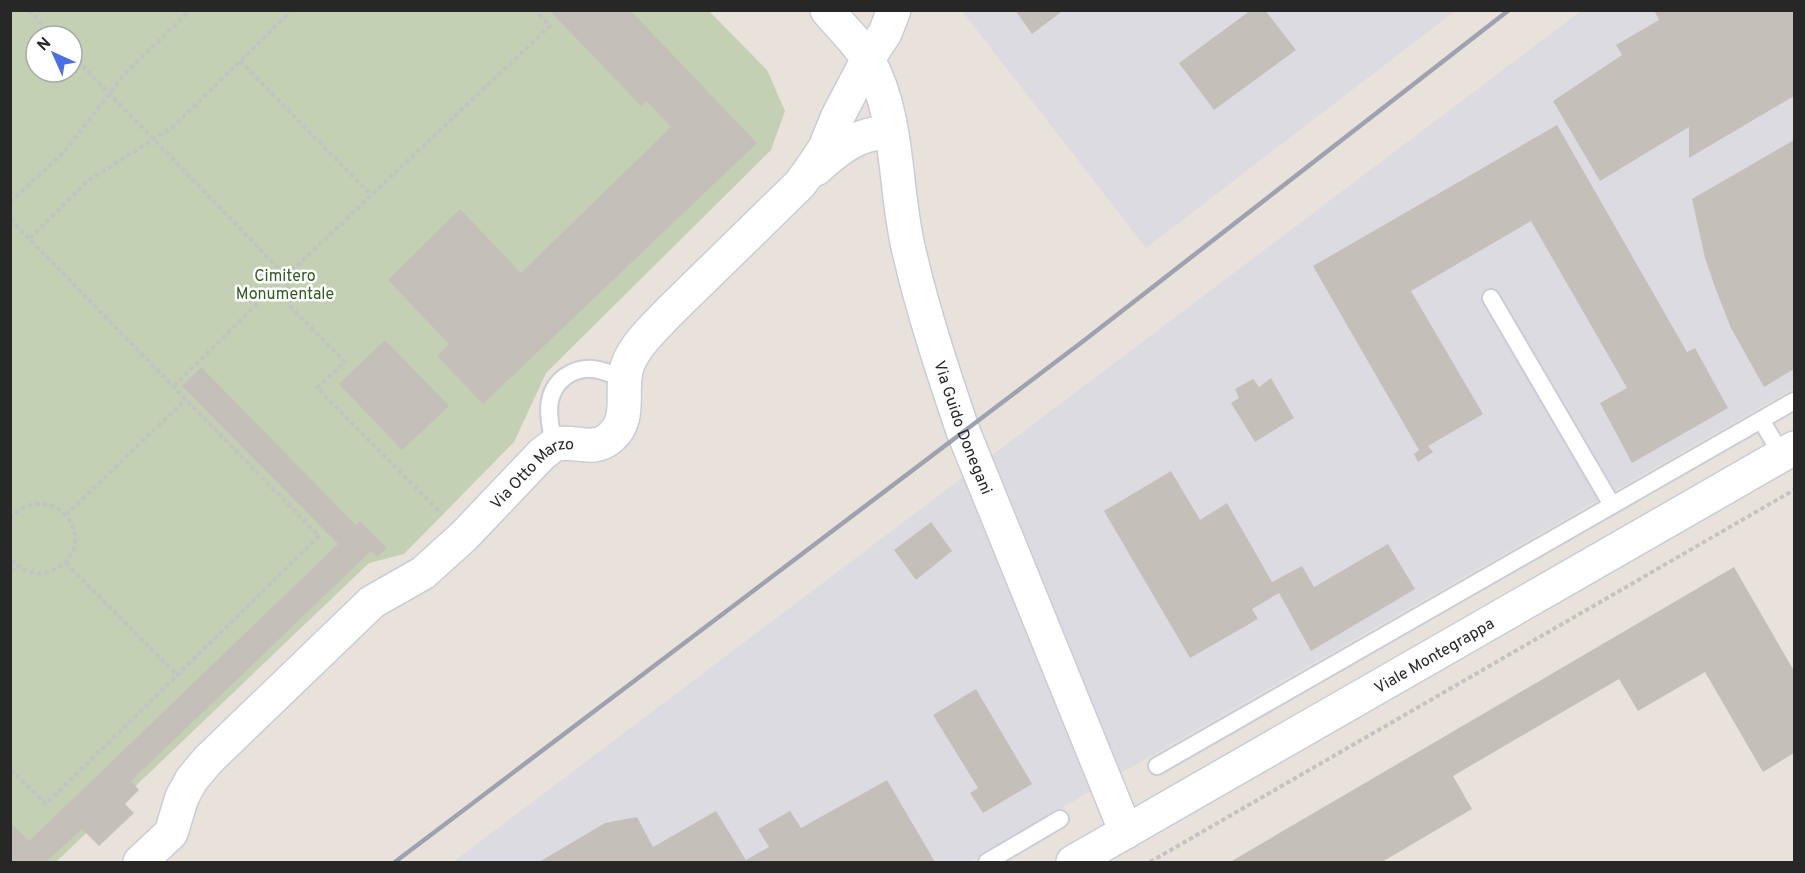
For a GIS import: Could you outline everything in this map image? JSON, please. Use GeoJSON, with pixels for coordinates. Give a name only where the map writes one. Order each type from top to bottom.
{"type":"FeatureCollection","features":[{"type":"Feature","properties":{"kind":"street","name":"Via Guido Donegani"},"geometry":{"type":"LineString","coordinates":[[827,10],[868,59],[881,91],[891,134],[908,250],[960,422],[1126,832]]}},
{"type":"Feature","properties":{"kind":"street"},"geometry":{"type":"LineString","coordinates":[[868,59],[885,33],[894,10]]}},
{"type":"Feature","properties":{"kind":"street","name":"Via Otto Marzo"},"geometry":{"type":"LineString","coordinates":[[140,862],[171,832],[182,797],[192,779],[208,760],[372,602],[423,573],[464,536],[534,462],[554,445],[597,445],[608,440],[616,432],[624,414],[624,378],[633,354],[647,335],[800,184],[825,148],[838,116],[868,59]]}},
{"type":"Feature","properties":{"kind":"street"},"geometry":{"type":"LineString","coordinates":[[800,184],[834,152],[850,142],[883,132],[891,134]]}},
{"type":"Feature","properties":{"kind":"street","name":"Viale Montegrappa"},"geometry":{"type":"LineString","coordinates":[[1073,862],[1788,452]]}},
{"type":"Feature","properties":{"kind":"lane"},"geometry":{"type":"LineString","coordinates":[[1491,298],[1612,505]]}},
{"type":"Feature","properties":{"kind":"lane"},"geometry":{"type":"LineString","coordinates":[[554,445],[549,419],[549,402],[556,385],[574,371],[586,369],[595,369],[624,378]]}},
{"type":"Feature","properties":{"kind":"lane"},"geometry":{"type":"LineString","coordinates":[[1157,766],[1794,401]]}},
{"type":"Feature","properties":{"kind":"lane"},"geometry":{"type":"LineString","coordinates":[[1761,420],[1788,452]]}},
{"type":"Feature","properties":{"kind":"lane"},"geometry":{"type":"LineString","coordinates":[[987,862],[1060,819]]}},
{"type":"Feature","properties":{"kind":"path"},"geometry":{"type":"LineString","coordinates":[[29,10],[42,24]]}},
{"type":"Feature","properties":{"kind":"path"},"geometry":{"type":"LineString","coordinates":[[10,202],[64,152],[123,76],[190,10]]}},
{"type":"Feature","properties":{"kind":"path"},"geometry":{"type":"LineString","coordinates":[[30,238],[89,180],[173,127],[292,10]]}},
{"type":"Feature","properties":{"kind":"path"},"geometry":{"type":"LineString","coordinates":[[174,386],[285,276],[550,26],[535,10]]}},
{"type":"Feature","properties":{"kind":"path"},"geometry":{"type":"LineString","coordinates":[[240,61],[371,195]]}},
{"type":"Feature","properties":{"kind":"path"},"geometry":{"type":"LineString","coordinates":[[84,68],[285,276],[290,306],[345,362],[317,388],[464,536]]}},
{"type":"Feature","properties":{"kind":"path"},"geometry":{"type":"LineString","coordinates":[[10,769],[46,804],[319,536],[12,222]]}},
{"type":"Feature","properties":{"kind":"path"},"geometry":{"type":"LineString","coordinates":[[66,515],[186,399]]}},
{"type":"Feature","properties":{"kind":"path"},"geometry":{"type":"LineString","coordinates":[[1150,862],[1794,490]]}},
{"type":"Feature","properties":{"kind":"path"},"geometry":{"type":"LineString","coordinates":[[10,519],[12,512],[35,504],[46,504],[66,515],[72,523],[75,534],[75,544],[66,563],[57,569],[35,574],[25,571],[10,558]]}},
{"type":"Feature","properties":{"kind":"path"},"geometry":{"type":"LineString","coordinates":[[66,563],[178,676]]}},
{"type":"Feature","properties":{"kind":"path"},"geometry":{"type":"LineString","coordinates":[[10,570],[16,565]]}},
{"type":"Feature","properties":{"kind":"shaded area"},"geometry":{"type":"Polygon","coordinates":[[[962,11],[1455,11],[1146,248],[962,11]]]}},
{"type":"Feature","properties":{"kind":"shaded area"},"geometry":{"type":"Polygon","coordinates":[[[1581,11],[1794,11],[1794,388],[1128,769],[970,862],[453,862],[1581,11]]]}},
{"type":"Feature","properties":{"kind":"green space","name":"Cimitero Monumentale"},"geometry":{"type":"Polygon","coordinates":[[[10,11],[709,11],[767,70],[785,111],[771,150],[546,373],[514,442],[404,554],[369,563],[56,862],[11,862],[10,11]]]}},
{"type":"Feature","properties":{"kind":"building"},"geometry":{"type":"Polygon","coordinates":[[[549,10],[630,10],[757,143],[483,404],[437,356],[449,344],[388,280],[460,209],[521,273],[671,127],[646,101],[641,106],[549,10]]]}},
{"type":"Feature","properties":{"kind":"building"},"geometry":{"type":"Polygon","coordinates":[[[1015,10],[1064,10],[1032,34],[1015,10]]]}},
{"type":"Feature","properties":{"kind":"building"},"geometry":{"type":"Polygon","coordinates":[[[1251,10],[1265,10],[1296,50],[1214,110],[1179,63],[1251,10]]]}},
{"type":"Feature","properties":{"kind":"building"},"geometry":{"type":"Polygon","coordinates":[[[1654,10],[1794,10],[1794,96],[1689,158],[1689,127],[1600,181],[1553,101],[1622,55],[1616,45],[1659,20],[1654,10]]]}},
{"type":"Feature","properties":{"kind":"building"},"geometry":{"type":"Polygon","coordinates":[[[1557,125],[1687,352],[1695,348],[1728,408],[1632,463],[1600,403],[1627,388],[1531,221],[1411,291],[1483,414],[1428,446],[1433,452],[1418,462],[1414,454],[1419,450],[1313,266],[1557,125]]]}},
{"type":"Feature","properties":{"kind":"building"},"geometry":{"type":"Polygon","coordinates":[[[1794,140],[1794,369],[1764,387],[1731,328],[1716,290],[1705,258],[1692,199],[1794,140]]]}},
{"type":"Feature","properties":{"kind":"building"},"geometry":{"type":"Polygon","coordinates":[[[385,340],[449,406],[402,450],[339,384],[385,340]]]}},
{"type":"Feature","properties":{"kind":"building"},"geometry":{"type":"Polygon","coordinates":[[[201,367],[356,525],[360,521],[387,548],[377,557],[371,551],[131,781],[139,790],[125,804],[134,813],[99,846],[82,829],[46,862],[10,862],[10,822],[29,841],[338,544],[182,386],[201,367]]]}},
{"type":"Feature","properties":{"kind":"building"},"geometry":{"type":"Polygon","coordinates":[[[1271,378],[1294,418],[1255,442],[1231,403],[1239,398],[1235,389],[1253,379],[1259,387],[1271,378]]]}},
{"type":"Feature","properties":{"kind":"building"},"geometry":{"type":"Polygon","coordinates":[[[1171,471],[1200,520],[1227,503],[1272,582],[1302,566],[1314,587],[1388,544],[1415,589],[1311,651],[1279,593],[1252,609],[1258,619],[1190,658],[1104,511],[1171,471]]]}},
{"type":"Feature","properties":{"kind":"building"},"geometry":{"type":"Polygon","coordinates":[[[931,522],[952,551],[916,580],[894,550],[931,522]]]}},
{"type":"Feature","properties":{"kind":"building"},"geometry":{"type":"Polygon","coordinates":[[[1734,567],[1794,671],[1794,753],[1763,772],[1705,672],[1638,711],[1619,679],[1453,776],[1472,809],[1382,862],[1230,862],[1734,567]]]}},
{"type":"Feature","properties":{"kind":"building"},"geometry":{"type":"Polygon","coordinates":[[[976,689],[1032,784],[983,813],[970,793],[978,788],[933,715],[976,689]]]}},
{"type":"Feature","properties":{"kind":"building"},"geometry":{"type":"Polygon","coordinates":[[[887,780],[935,862],[539,862],[605,823],[637,817],[653,847],[716,811],[746,860],[769,847],[758,829],[790,811],[801,828],[887,780]]]}},
{"type":"Feature","properties":{"kind":"railway"},"geometry":{"type":"LineString","coordinates":[[395,862],[1086,339],[1509,10]]}}]}
